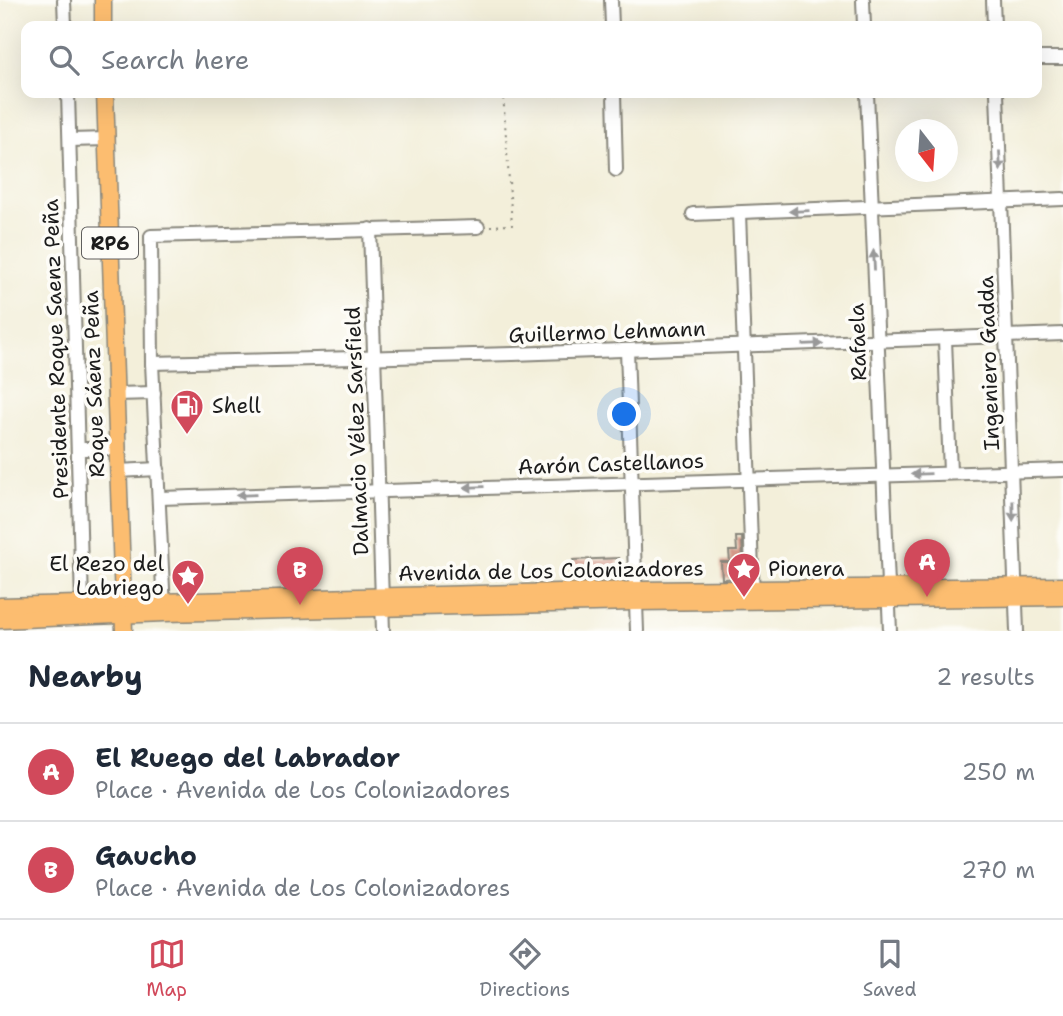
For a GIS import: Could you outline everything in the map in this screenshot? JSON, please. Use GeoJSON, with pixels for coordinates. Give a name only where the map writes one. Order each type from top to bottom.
{"type":"FeatureCollection","features":[{"type":"Feature","properties":{"kind":"main road"},"geometry":{"type":"LineString","coordinates":[[103,0],[103,21]]}},
{"type":"Feature","properties":{"kind":"main road","name":"Roque Sáenz Peña"},"geometry":{"type":"LineString","coordinates":[[105,98],[124,616]]}},
{"type":"Feature","properties":{"kind":"main road","name":"Avenida de Los Colonizadores"},"geometry":{"type":"LineString","coordinates":[[1015,593],[1063,586]]}},
{"type":"Feature","properties":{"kind":"main road","name":"Avenida de Los Colonizadores"},"geometry":{"type":"LineString","coordinates":[[124,616],[164,606],[635,596],[885,597],[1015,593],[1063,597]]}},
{"type":"Feature","properties":{"kind":"main road"},"geometry":{"type":"LineString","coordinates":[[0,606],[82,604],[124,616]]}},
{"type":"Feature","properties":{"kind":"main road"},"geometry":{"type":"LineString","coordinates":[[0,620],[124,616]]}},
{"type":"Feature","properties":{"kind":"street"},"geometry":{"type":"LineString","coordinates":[[64,0],[65,21]]}},
{"type":"Feature","properties":{"kind":"street"},"geometry":{"type":"LineString","coordinates":[[611,0],[612,21]]}},
{"type":"Feature","properties":{"kind":"street"},"geometry":{"type":"LineString","coordinates":[[863,0],[864,21]]}},
{"type":"Feature","properties":{"kind":"street"},"geometry":{"type":"LineString","coordinates":[[993,0],[994,21]]}},
{"type":"Feature","properties":{"kind":"street"},"geometry":{"type":"LineString","coordinates":[[1042,58],[1063,58]]}},
{"type":"Feature","properties":{"kind":"street","name":"Presidente Roque Saenz Peña"},"geometry":{"type":"LineString","coordinates":[[68,98],[82,604]]}},
{"type":"Feature","properties":{"kind":"street"},"geometry":{"type":"LineString","coordinates":[[614,98],[616,170]]}},
{"type":"Feature","properties":{"kind":"street","name":"Rafaela"},"geometry":{"type":"LineString","coordinates":[[867,98],[882,475],[885,597],[882,631]]}},
{"type":"Feature","properties":{"kind":"street","name":"Ingeniero Gadda"},"geometry":{"type":"LineString","coordinates":[[997,98],[1017,631]]}},
{"type":"Feature","properties":{"kind":"street"},"geometry":{"type":"LineString","coordinates":[[69,140],[107,139]]}},
{"type":"Feature","properties":{"kind":"street"},"geometry":{"type":"LineString","coordinates":[[693,214],[871,209],[1002,200],[1063,199]]}},
{"type":"Feature","properties":{"kind":"street"},"geometry":{"type":"LineString","coordinates":[[739,213],[753,595]]}},
{"type":"Feature","properties":{"kind":"street"},"geometry":{"type":"LineString","coordinates":[[164,606],[152,363],[151,236],[478,227]]}},
{"type":"Feature","properties":{"kind":"street","name":"Dalmacio Vélez Sarsfield"},"geometry":{"type":"LineString","coordinates":[[370,229],[383,631]]}},
{"type":"Feature","properties":{"kind":"street","name":"Guillermo Lehmann"},"geometry":{"type":"LineString","coordinates":[[152,363],[627,350],[1063,334]]}},
{"type":"Feature","properties":{"kind":"street"},"geometry":{"type":"LineString","coordinates":[[945,339],[950,473]]}},
{"type":"Feature","properties":{"kind":"street"},"geometry":{"type":"LineString","coordinates":[[627,350],[637,631]]}},
{"type":"Feature","properties":{"kind":"street"},"geometry":{"type":"LineString","coordinates":[[116,394],[154,393]]}},
{"type":"Feature","properties":{"kind":"street"},"geometry":{"type":"LineString","coordinates":[[79,449],[117,449]]}},
{"type":"Feature","properties":{"kind":"street"},"geometry":{"type":"LineString","coordinates":[[118,471],[158,469]]}},
{"type":"Feature","properties":{"kind":"street","name":"Aarón Castellanos"},"geometry":{"type":"LineString","coordinates":[[160,498],[1063,470]]}},
{"type":"Feature","properties":{"kind":"street","name":"Rafaela"},"geometry":{"type":"LineString","coordinates":[[885,597],[890,631]]}},
{"type":"Feature","properties":{"kind":"path"},"geometry":{"type":"LineString","coordinates":[[478,227],[512,225],[503,98]]}},
{"type":"Feature","properties":{"kind":"building"},"geometry":{"type":"Polygon","coordinates":[[[736,537],[742,537],[744,578],[722,579],[721,562],[730,562],[729,551],[737,551],[736,537]]]}},
{"type":"Feature","properties":{"kind":"building"},"geometry":{"type":"Polygon","coordinates":[[[619,558],[615,578],[579,581],[578,574],[573,574],[573,560],[619,558]]]}},
{"type":"Feature","properties":{"kind":"place","name":"Shell"},"geometry":{"type":"Point","coordinates":[187,436]}},
{"type":"Feature","properties":{"kind":"place","name":"El Ruego del Labrador"},"geometry":{"type":"Point","coordinates":[927,597]}},
{"type":"Feature","properties":{"kind":"place","name":"Pionera"},"geometry":{"type":"Point","coordinates":[744,599]}},
{"type":"Feature","properties":{"kind":"place","name":"Gaucho"},"geometry":{"type":"Point","coordinates":[300,605]}},
{"type":"Feature","properties":{"kind":"place","name":"El Rezo del Labriego"},"geometry":{"type":"Point","coordinates":[188,606]}}]}
